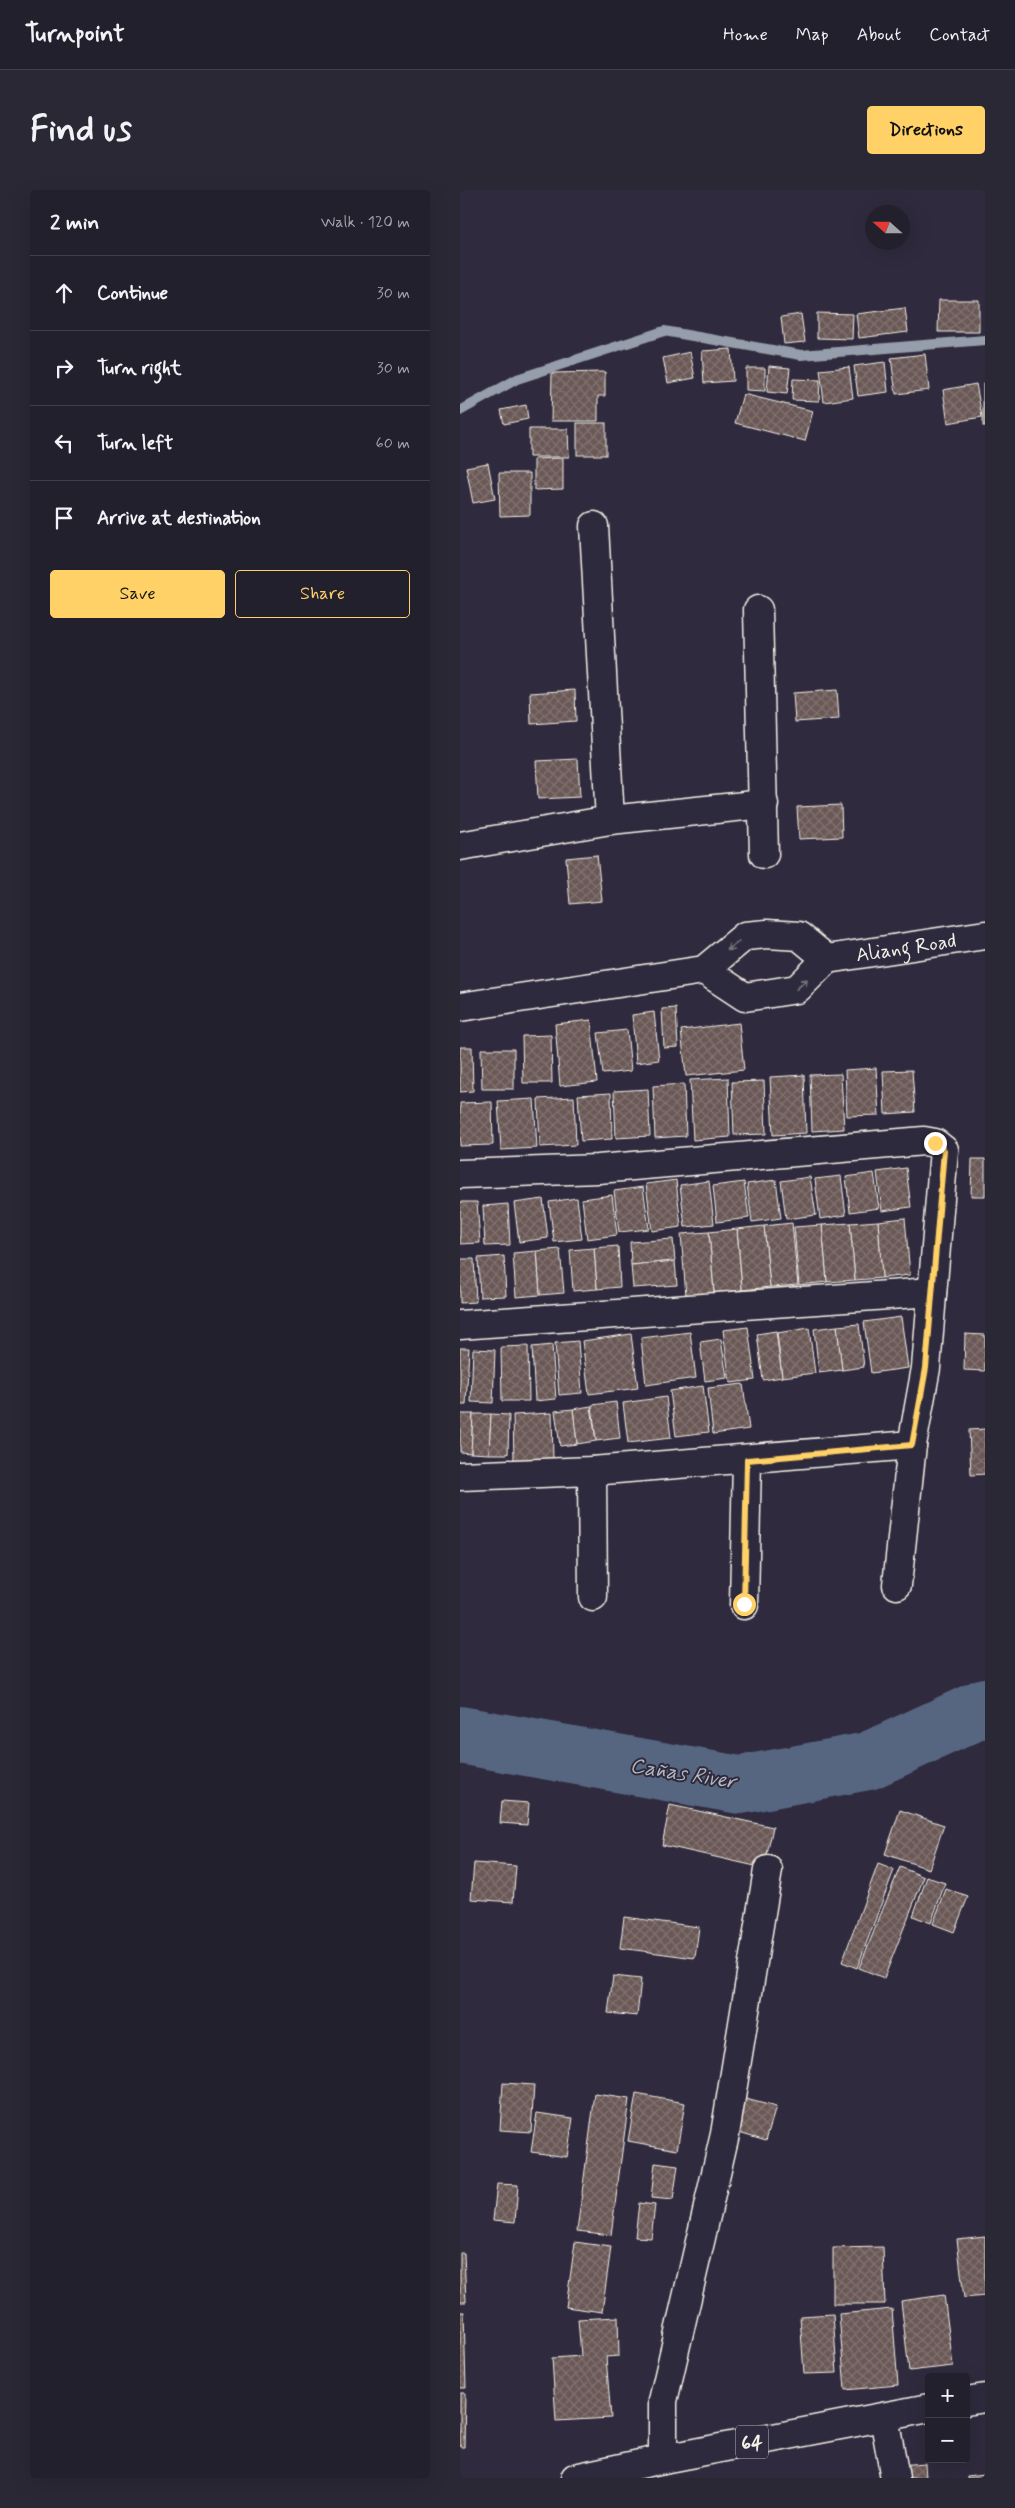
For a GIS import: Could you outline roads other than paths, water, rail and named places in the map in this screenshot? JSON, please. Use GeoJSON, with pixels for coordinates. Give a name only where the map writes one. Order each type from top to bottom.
{"type":"FeatureCollection","features":[{"type":"Feature","properties":{"kind":"street"},"geometry":{"type":"LineString","coordinates":[[594,526],[610,820]]}},
{"type":"Feature","properties":{"kind":"street"},"geometry":{"type":"LineString","coordinates":[[758,610],[764,854]]}},
{"type":"Feature","properties":{"kind":"street"},"geometry":{"type":"LineString","coordinates":[[460,846],[610,820],[764,804]]}},
{"type":"Feature","properties":{"kind":"street"},"geometry":{"type":"LineString","coordinates":[[460,1007],[704,970],[746,936],[767,934],[799,936],[827,959],[797,989],[745,997],[704,970]]}},
{"type":"Feature","properties":{"kind":"street","name":"Aliang Road"},"geometry":{"type":"LineString","coordinates":[[827,959],[985,935]]}},
{"type":"Feature","properties":{"kind":"street"},"geometry":{"type":"LineString","coordinates":[[460,1174],[598,1169],[924,1140],[935,1143],[944,1150],[926,1368],[912,1445],[897,1585]]}},
{"type":"Feature","properties":{"kind":"street"},"geometry":{"type":"LineString","coordinates":[[460,1325],[932,1292]]}},
{"type":"Feature","properties":{"kind":"street"},"geometry":{"type":"LineString","coordinates":[[460,1476],[592,1471],[747,1460],[912,1445]]}},
{"type":"Feature","properties":{"kind":"street"},"geometry":{"type":"LineString","coordinates":[[744,1604],[747,1460]]}},
{"type":"Feature","properties":{"kind":"street"},"geometry":{"type":"LineString","coordinates":[[592,1471],[593,1597]]}},
{"type":"Feature","properties":{"kind":"street"},"geometry":{"type":"LineString","coordinates":[[663,2459],[663,2401],[725,2134],[768,1870]]}},
{"type":"Feature","properties":{"kind":"street"},"geometry":{"type":"LineString","coordinates":[[970,2400],[985,2398]]}},
{"type":"Feature","properties":{"kind":"street","name":"64"},"geometry":{"type":"LineString","coordinates":[[575,2478],[663,2459],[925,2409]]}},
{"type":"Feature","properties":{"kind":"street"},"geometry":{"type":"LineString","coordinates":[[884,2417],[895,2478]]}},
{"type":"Feature","properties":{"kind":"waterway"},"geometry":{"type":"LineString","coordinates":[[460,411],[517,379],[664,331],[801,355],[985,340]]}},
{"type":"Feature","properties":{"kind":"waterway","name":"Cañas River"},"geometry":{"type":"LineString","coordinates":[[460,1735],[740,1785],[868,1761],[985,1707]]}}]}
